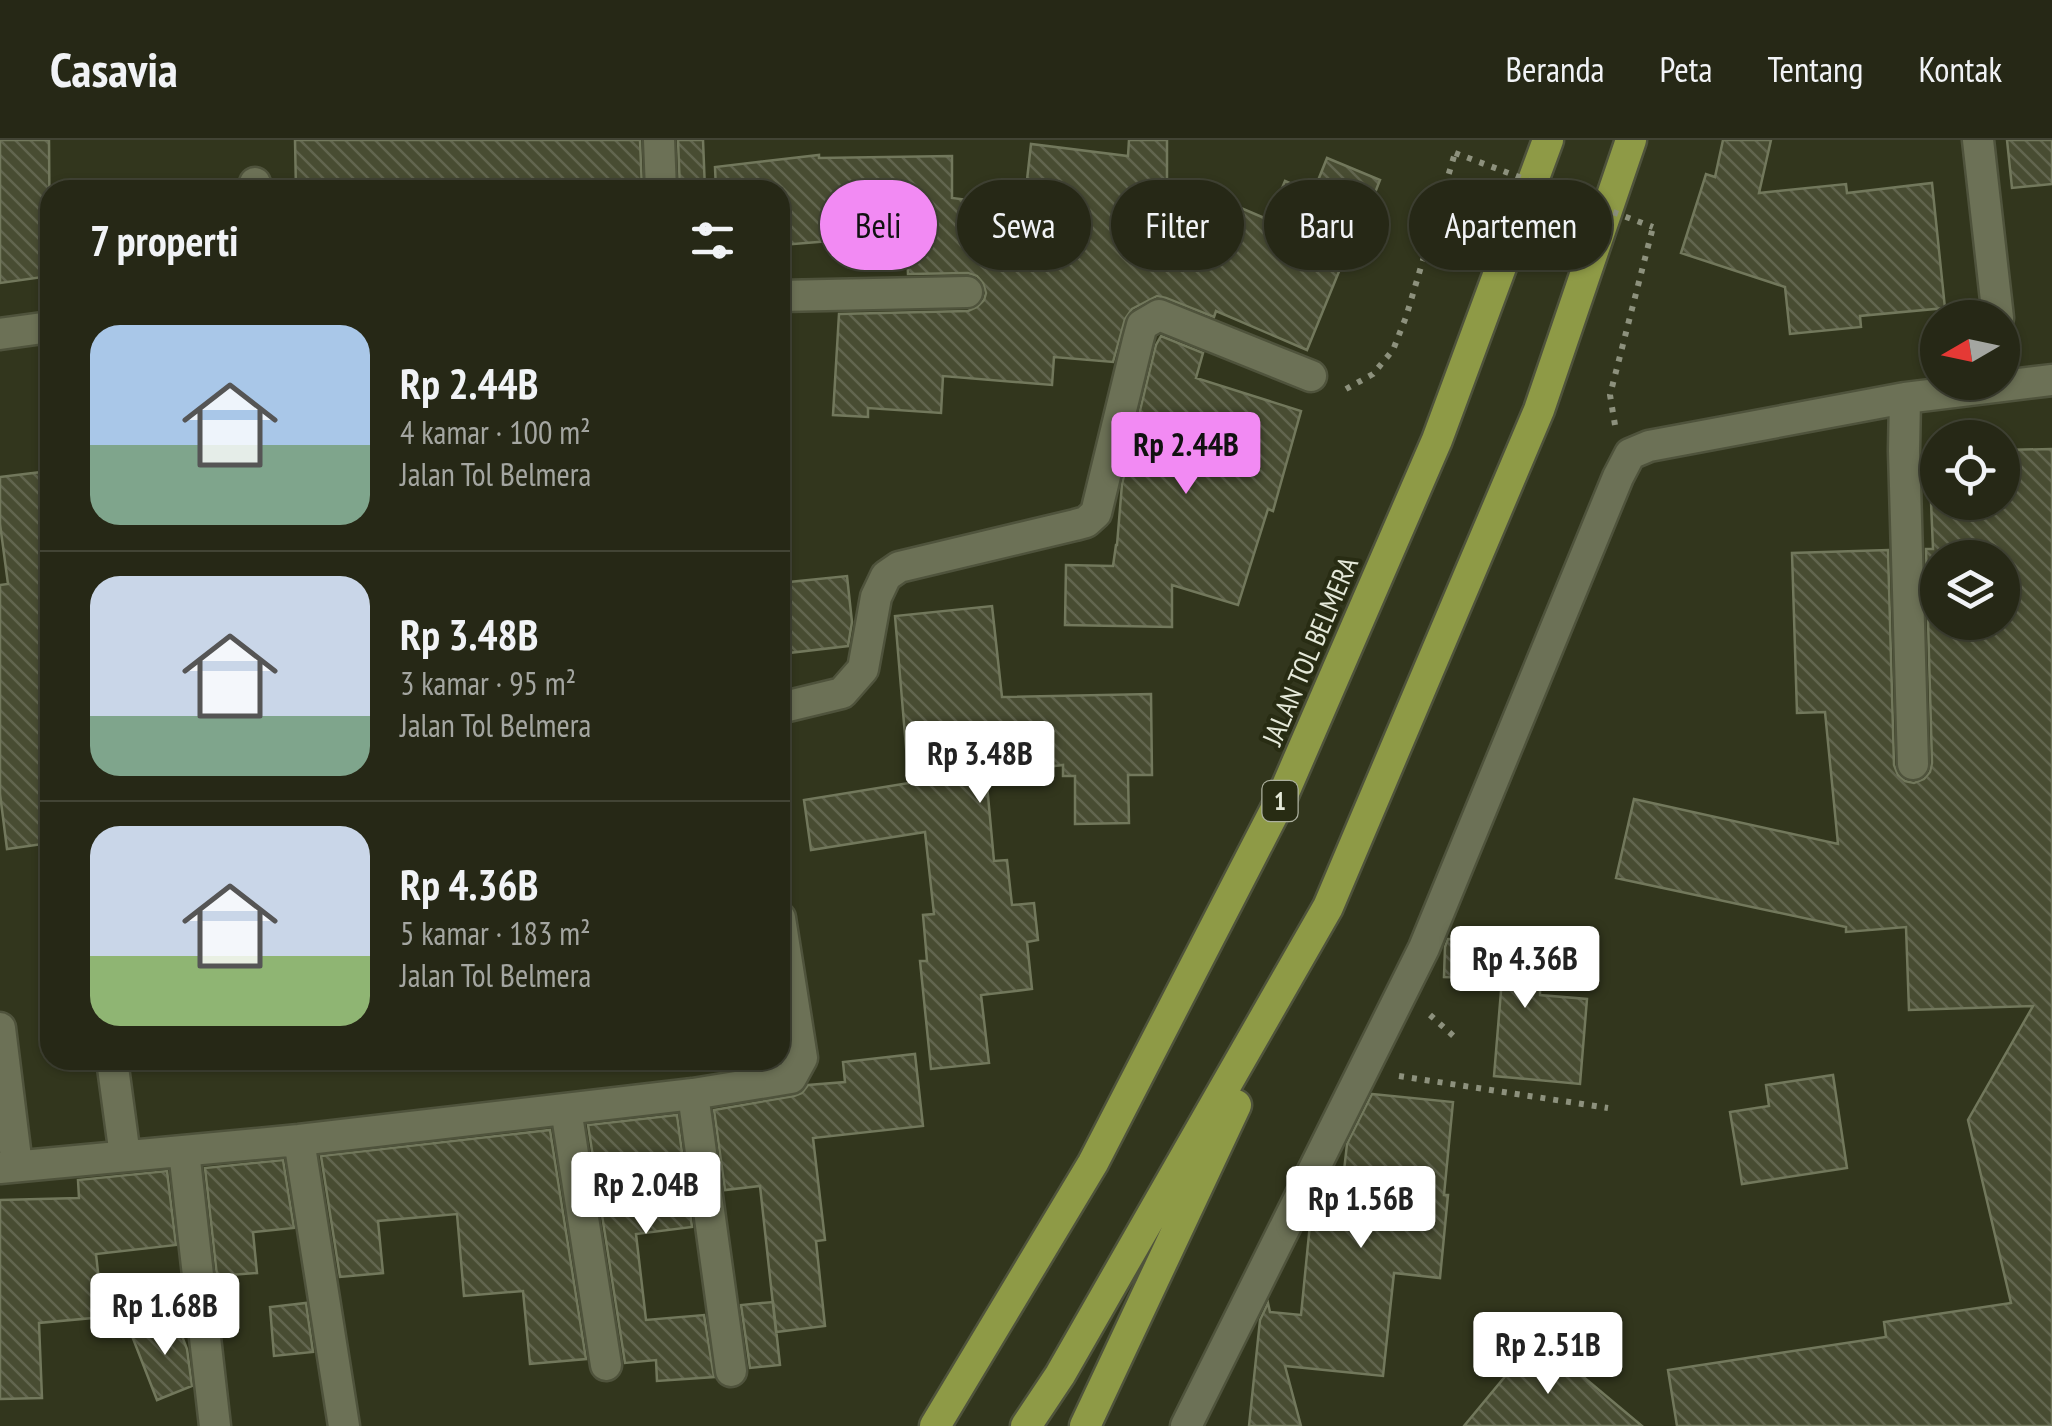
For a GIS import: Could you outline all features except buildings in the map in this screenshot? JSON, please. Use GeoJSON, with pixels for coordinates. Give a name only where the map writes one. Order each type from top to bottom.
{"type":"FeatureCollection","features":[{"type":"Feature","properties":{"kind":"highway","name":"JALAN TOL BELMERA"},"geometry":{"type":"LineString","coordinates":[[935,1426],[1093,1163],[1283,794],[1437,440],[1548,140]]}},
{"type":"Feature","properties":{"kind":"highway"},"geometry":{"type":"LineString","coordinates":[[1084,1426],[1328,908],[1539,410],[1631,140]]}},
{"type":"Feature","properties":{"kind":"highway"},"geometry":{"type":"LineString","coordinates":[[1026,1426],[1060,1375],[1328,908]]}},
{"type":"Feature","properties":{"kind":"street"},"geometry":{"type":"LineString","coordinates":[[659,140],[660,180]]}},
{"type":"Feature","properties":{"kind":"street"},"geometry":{"type":"LineString","coordinates":[[1978,140],[1996,300]]}},
{"type":"Feature","properties":{"kind":"street"},"geometry":{"type":"LineString","coordinates":[[790,296],[967,292]]}},
{"type":"Feature","properties":{"kind":"street"},"geometry":{"type":"LineString","coordinates":[[790,706],[842,694],[864,668],[876,597],[886,576],[899,567],[1086,522],[1096,513],[1142,326],[1158,315],[1311,376]]}},
{"type":"Feature","properties":{"kind":"street"},"geometry":{"type":"LineString","coordinates":[[0,334],[40,328]]}},
{"type":"Feature","properties":{"kind":"street"},"geometry":{"type":"LineString","coordinates":[[2020,375],[2052,380]]}},
{"type":"Feature","properties":{"kind":"street"},"geometry":{"type":"LineString","coordinates":[[1186,1426],[1424,948],[1630,454],[1649,446],[1920,394]]}},
{"type":"Feature","properties":{"kind":"street"},"geometry":{"type":"LineString","coordinates":[[1905,398],[1914,764]]}},
{"type":"Feature","properties":{"kind":"street"},"geometry":{"type":"LineString","coordinates":[[0,1028],[8,1167],[566,1110],[791,1078],[802,1058],[790,982]]}},
{"type":"Feature","properties":{"kind":"street"},"geometry":{"type":"LineString","coordinates":[[113,1070],[126,1156]]}},
{"type":"Feature","properties":{"kind":"street"},"geometry":{"type":"LineString","coordinates":[[693,1094],[731,1371]]}},
{"type":"Feature","properties":{"kind":"street"},"geometry":{"type":"LineString","coordinates":[[566,1110],[606,1366]]}},
{"type":"Feature","properties":{"kind":"street"},"geometry":{"type":"LineString","coordinates":[[299,1140],[344,1426]]}},
{"type":"Feature","properties":{"kind":"street"},"geometry":{"type":"LineString","coordinates":[[184,1151],[215,1426]]}},
{"type":"Feature","properties":{"kind":"path"},"geometry":{"type":"LineString","coordinates":[[1311,376],[1344,390],[1372,374],[1393,350],[1455,153],[1653,227],[1610,395]]}},
{"type":"Feature","properties":{"kind":"path"},"geometry":{"type":"LineString","coordinates":[[1364,1071],[1608,1108]]}}]}
